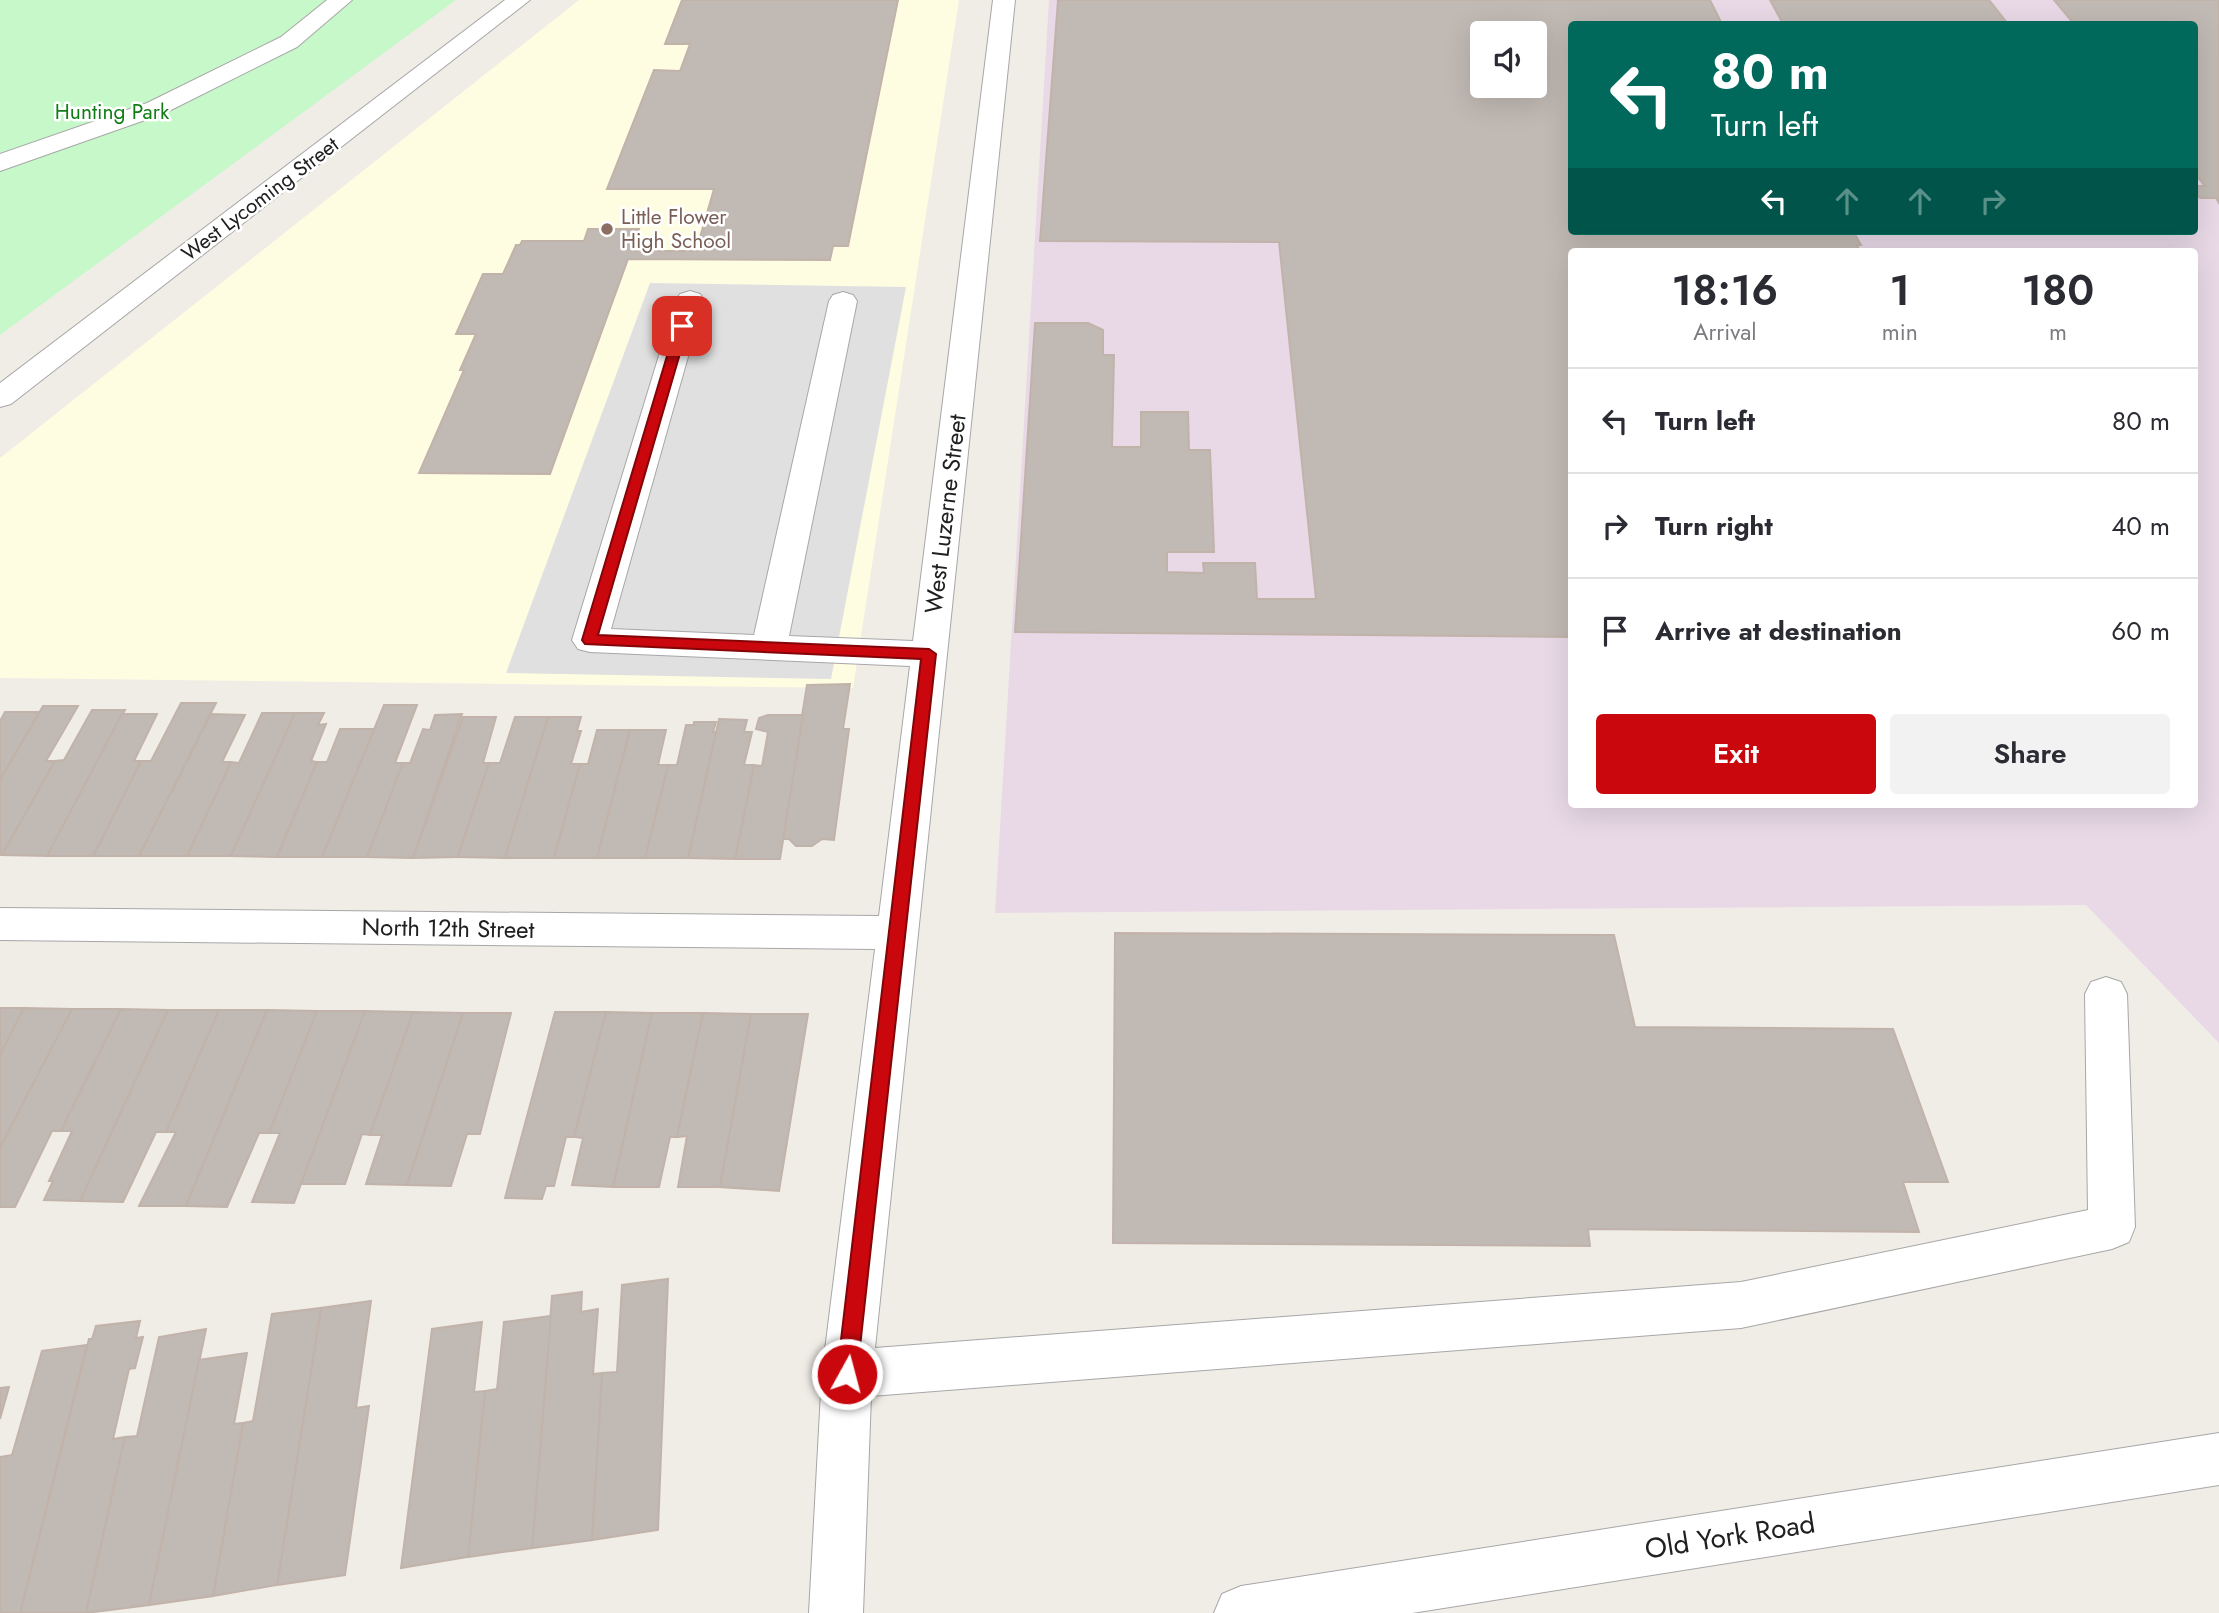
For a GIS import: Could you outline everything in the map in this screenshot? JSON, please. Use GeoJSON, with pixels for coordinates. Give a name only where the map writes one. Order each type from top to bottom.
{"type":"FeatureCollection","features":[{"type":"Feature","properties":{"kind":"street"},"geometry":{"type":"LineString","coordinates":[[0,163],[156,108],[289,42],[341,0]]}},
{"type":"Feature","properties":{"kind":"street","name":"West Lycoming Street"},"geometry":{"type":"LineString","coordinates":[[0,398],[519,0]]}},
{"type":"Feature","properties":{"kind":"street","name":"West Luzerne Street"},"geometry":{"type":"LineString","coordinates":[[836,1613],[847,1374],[1004,0]]}},
{"type":"Feature","properties":{"kind":"street"},"geometry":{"type":"LineString","coordinates":[[690,300],[590,640],[929,654]]}},
{"type":"Feature","properties":{"kind":"street"},"geometry":{"type":"LineString","coordinates":[[769,648],[843,301]]}},
{"type":"Feature","properties":{"kind":"street","name":"North 12th Street"},"geometry":{"type":"LineString","coordinates":[[0,924],[897,933]]}},
{"type":"Feature","properties":{"kind":"street"},"geometry":{"type":"LineString","coordinates":[[847,1374],[1741,1305],[2112,1227],[2106,994]]}},
{"type":"Feature","properties":{"kind":"street","name":"Old York Road"},"geometry":{"type":"LineString","coordinates":[[1241,1613],[2205,1461]]}},
{"type":"Feature","properties":{"kind":"shaded area","name":"Little Flower High School"},"geometry":{"type":"Polygon","coordinates":[[[579,0],[959,0],[853,688],[0,678],[0,458],[579,0]]]}},
{"type":"Feature","properties":{"kind":"shaded area"},"geometry":{"type":"Polygon","coordinates":[[[1049,0],[2219,0],[2219,1043],[2086,905],[995,913],[1049,0]]]}},
{"type":"Feature","properties":{"kind":"shaded area"},"geometry":{"type":"Polygon","coordinates":[[[650,283],[906,287],[831,679],[506,673],[650,283]]]}},
{"type":"Feature","properties":{"kind":"green space","name":"Hunting Park"},"geometry":{"type":"Polygon","coordinates":[[[0,0],[456,0],[0,335],[0,0]]]}},
{"type":"Feature","properties":{"kind":"building","name":"Little Flower High School"},"geometry":{"type":"Polygon","coordinates":[[[682,0],[898,0],[848,246],[833,246],[830,260],[628,259],[550,474],[419,473],[464,370],[460,370],[476,334],[456,334],[483,274],[503,274],[516,245],[520,245],[522,241],[584,241],[588,229],[639,229],[632,251],[696,251],[714,189],[607,189],[654,70],[680,71],[690,44],[665,44],[682,0]]]}},
{"type":"Feature","properties":{"kind":"building"},"geometry":{"type":"Polygon","coordinates":[[[1058,0],[1710,0],[1720,21],[1568,21],[1568,235],[1855,235],[1861,245],[1857,245],[1858,248],[1568,248],[1568,637],[1015,632],[1035,323],[1088,323],[1103,330],[1103,355],[1114,355],[1112,447],[1141,447],[1141,412],[1188,412],[1189,450],[1210,450],[1214,552],[1167,552],[1167,572],[1204,573],[1203,563],[1255,563],[1257,599],[1316,599],[1279,242],[1040,241],[1058,0]]]}},
{"type":"Feature","properties":{"kind":"building"},"geometry":{"type":"Polygon","coordinates":[[[1770,0],[1989,0],[2006,21],[1781,21],[1770,0]]]}},
{"type":"Feature","properties":{"kind":"building"},"geometry":{"type":"Polygon","coordinates":[[[2054,0],[2219,0],[2219,203],[2216,198],[2198,196],[2198,186],[2205,186],[2198,178],[2198,21],[2072,21],[2054,0]]]}},
{"type":"Feature","properties":{"kind":"building"},"geometry":{"type":"Polygon","coordinates":[[[850,684],[843,729],[849,729],[834,840],[822,839],[812,846],[796,846],[789,839],[782,839],[807,685],[850,684]]]}},
{"type":"Feature","properties":{"kind":"building"},"geometry":{"type":"Polygon","coordinates":[[[181,703],[216,703],[139,856],[93,856],[141,761],[151,761],[181,703]]]}},
{"type":"Feature","properties":{"kind":"building"},"geometry":{"type":"Polygon","coordinates":[[[384,705],[417,705],[395,763],[403,763],[367,857],[322,857],[384,705]]]}},
{"type":"Feature","properties":{"kind":"building"},"geometry":{"type":"Polygon","coordinates":[[[43,706],[78,706],[46,761],[55,761],[0,855],[0,780],[43,706]]]}},
{"type":"Feature","properties":{"kind":"building"},"geometry":{"type":"Polygon","coordinates":[[[92,710],[125,710],[47,856],[2,855],[55,761],[64,760],[92,710]]]}},
{"type":"Feature","properties":{"kind":"building"},"geometry":{"type":"Polygon","coordinates":[[[5,712],[39,712],[0,780],[0,721],[5,712]]]}},
{"type":"Feature","properties":{"kind":"building"},"geometry":{"type":"Polygon","coordinates":[[[262,713],[295,713],[231,856],[187,856],[231,762],[239,763],[262,713]]]}},
{"type":"Feature","properties":{"kind":"building"},"geometry":{"type":"Polygon","coordinates":[[[295,713],[324,713],[318,725],[326,724],[311,761],[317,762],[277,857],[231,856],[295,713]]]}},
{"type":"Feature","properties":{"kind":"building"},"geometry":{"type":"Polygon","coordinates":[[[122,714],[157,714],[134,761],[141,761],[93,856],[47,856],[122,714]]]}},
{"type":"Feature","properties":{"kind":"building"},"geometry":{"type":"Polygon","coordinates":[[[211,714],[245,715],[222,762],[231,762],[187,856],[139,856],[211,714]]]}},
{"type":"Feature","properties":{"kind":"building"},"geometry":{"type":"Polygon","coordinates":[[[462,714],[413,858],[367,857],[403,763],[410,763],[423,729],[430,730],[435,715],[462,714]]]}},
{"type":"Feature","properties":{"kind":"building"},"geometry":{"type":"Polygon","coordinates":[[[768,715],[803,715],[780,859],[735,859],[754,765],[762,766],[768,732],[756,729],[759,718],[768,715]]]}},
{"type":"Feature","properties":{"kind":"building"},"geometry":{"type":"Polygon","coordinates":[[[463,717],[496,717],[483,763],[489,763],[458,857],[413,858],[463,717]]]}},
{"type":"Feature","properties":{"kind":"building"},"geometry":{"type":"Polygon","coordinates":[[[515,717],[548,717],[505,858],[458,857],[489,763],[500,763],[515,717]]]}},
{"type":"Feature","properties":{"kind":"building"},"geometry":{"type":"Polygon","coordinates":[[[548,717],[581,717],[577,731],[581,731],[571,764],[580,764],[554,858],[505,858],[548,717]]]}},
{"type":"Feature","properties":{"kind":"building"},"geometry":{"type":"Polygon","coordinates":[[[719,719],[747,720],[744,732],[752,732],[744,765],[754,765],[735,859],[688,858],[719,719]]]}},
{"type":"Feature","properties":{"kind":"building"},"geometry":{"type":"Polygon","coordinates":[[[694,722],[716,722],[713,732],[716,732],[688,858],[645,858],[668,765],[677,765],[686,725],[694,725],[694,722]]]}},
{"type":"Feature","properties":{"kind":"building"},"geometry":{"type":"Polygon","coordinates":[[[340,729],[374,729],[322,857],[277,857],[317,762],[327,762],[340,729]]]}},
{"type":"Feature","properties":{"kind":"building"},"geometry":{"type":"Polygon","coordinates":[[[597,730],[630,730],[597,858],[554,858],[580,764],[588,764],[597,730]]]}},
{"type":"Feature","properties":{"kind":"building"},"geometry":{"type":"Polygon","coordinates":[[[630,730],[666,730],[658,765],[668,765],[645,858],[597,858],[630,730]]]}},
{"type":"Feature","properties":{"kind":"building"},"geometry":{"type":"Polygon","coordinates":[[[1115,933],[1614,935],[1635,1027],[1893,1029],[1948,1182],[1903,1182],[1919,1232],[1588,1229],[1590,1246],[1113,1243],[1115,933]]]}},
{"type":"Feature","properties":{"kind":"building"},"geometry":{"type":"Polygon","coordinates":[[[0,1008],[24,1008],[0,1055],[0,1008]]]}},
{"type":"Feature","properties":{"kind":"building"},"geometry":{"type":"Polygon","coordinates":[[[24,1008],[72,1009],[0,1148],[0,1055],[24,1008]]]}},
{"type":"Feature","properties":{"kind":"building"},"geometry":{"type":"Polygon","coordinates":[[[72,1009],[121,1009],[61,1131],[52,1131],[15,1207],[0,1207],[0,1148],[72,1009]]]}},
{"type":"Feature","properties":{"kind":"building"},"geometry":{"type":"Polygon","coordinates":[[[121,1009],[168,1010],[80,1201],[44,1200],[53,1181],[49,1181],[72,1131],[61,1131],[121,1009]]]}},
{"type":"Feature","properties":{"kind":"building"},"geometry":{"type":"Polygon","coordinates":[[[168,1010],[219,1010],[166,1132],[156,1132],[123,1202],[80,1201],[168,1010]]]}},
{"type":"Feature","properties":{"kind":"building"},"geometry":{"type":"Polygon","coordinates":[[[219,1010],[267,1010],[186,1206],[139,1206],[176,1132],[166,1132],[219,1010]]]}},
{"type":"Feature","properties":{"kind":"building"},"geometry":{"type":"Polygon","coordinates":[[[267,1010],[317,1011],[269,1133],[259,1133],[227,1207],[186,1206],[267,1010]]]}},
{"type":"Feature","properties":{"kind":"building"},"geometry":{"type":"Polygon","coordinates":[[[317,1011],[365,1011],[294,1203],[252,1202],[280,1133],[269,1133],[317,1011]]]}},
{"type":"Feature","properties":{"kind":"building"},"geometry":{"type":"Polygon","coordinates":[[[365,1011],[413,1012],[370,1135],[362,1134],[345,1184],[301,1184],[365,1011]]]}},
{"type":"Feature","properties":{"kind":"building"},"geometry":{"type":"Polygon","coordinates":[[[413,1012],[463,1013],[407,1185],[366,1184],[382,1135],[370,1135],[413,1012]]]}},
{"type":"Feature","properties":{"kind":"building"},"geometry":{"type":"Polygon","coordinates":[[[555,1012],[606,1012],[574,1137],[566,1137],[554,1186],[546,1186],[542,1199],[505,1198],[555,1012]]]}},
{"type":"Feature","properties":{"kind":"building"},"geometry":{"type":"Polygon","coordinates":[[[606,1012],[652,1013],[613,1187],[572,1185],[583,1138],[574,1137],[606,1012]]]}},
{"type":"Feature","properties":{"kind":"building"},"geometry":{"type":"Polygon","coordinates":[[[463,1013],[511,1013],[480,1134],[467,1134],[451,1186],[407,1185],[463,1013]]]}},
{"type":"Feature","properties":{"kind":"building"},"geometry":{"type":"Polygon","coordinates":[[[652,1013],[703,1013],[677,1137],[670,1137],[659,1187],[613,1187],[652,1013]]]}},
{"type":"Feature","properties":{"kind":"building"},"geometry":{"type":"Polygon","coordinates":[[[703,1013],[751,1014],[720,1187],[678,1187],[687,1136],[677,1137],[703,1013]]]}},
{"type":"Feature","properties":{"kind":"building"},"geometry":{"type":"Polygon","coordinates":[[[751,1014],[808,1014],[779,1191],[720,1187],[751,1014]]]}},
{"type":"Feature","properties":{"kind":"building"},"geometry":{"type":"Polygon","coordinates":[[[668,1279],[658,1530],[592,1540],[602,1373],[617,1372],[622,1285],[668,1279]]]}},
{"type":"Feature","properties":{"kind":"building"},"geometry":{"type":"Polygon","coordinates":[[[582,1292],[581,1312],[598,1309],[593,1374],[602,1373],[592,1540],[532,1548],[552,1296],[582,1292]]]}},
{"type":"Feature","properties":{"kind":"building"},"geometry":{"type":"Polygon","coordinates":[[[371,1301],[356,1408],[369,1406],[345,1575],[277,1585],[321,1308],[371,1301]]]}},
{"type":"Feature","properties":{"kind":"building"},"geometry":{"type":"Polygon","coordinates":[[[321,1308],[277,1585],[213,1596],[243,1423],[253,1421],[272,1314],[321,1308]]]}},
{"type":"Feature","properties":{"kind":"building"},"geometry":{"type":"Polygon","coordinates":[[[551,1316],[532,1548],[468,1557],[485,1391],[497,1389],[504,1322],[551,1316]]]}},
{"type":"Feature","properties":{"kind":"building"},"geometry":{"type":"Polygon","coordinates":[[[140,1321],[136,1338],[143,1337],[135,1368],[129,1369],[113,1439],[125,1437],[86,1613],[20,1613],[89,1339],[92,1339],[96,1326],[140,1321]]]}},
{"type":"Feature","properties":{"kind":"building"},"geometry":{"type":"Polygon","coordinates":[[[482,1322],[474,1392],[485,1391],[468,1557],[401,1568],[432,1329],[482,1322]]]}},
{"type":"Feature","properties":{"kind":"building"},"geometry":{"type":"Polygon","coordinates":[[[206,1329],[149,1605],[86,1613],[125,1437],[137,1436],[159,1337],[206,1329]]]}},
{"type":"Feature","properties":{"kind":"building"},"geometry":{"type":"Polygon","coordinates":[[[87,1345],[20,1613],[0,1613],[0,1457],[12,1455],[42,1351],[87,1345]]]}},
{"type":"Feature","properties":{"kind":"building"},"geometry":{"type":"Polygon","coordinates":[[[247,1353],[234,1424],[243,1423],[213,1596],[149,1605],[199,1360],[247,1353]]]}},
{"type":"Feature","properties":{"kind":"building"},"geometry":{"type":"Polygon","coordinates":[[[9,1387],[0,1419],[0,1388],[9,1387]]]}},
{"type":"Feature","properties":{"kind":"place","name":"Little Flower High School"},"geometry":{"type":"Point","coordinates":[607,229]}},
{"type":"Feature","properties":{"kind":"route"},"geometry":{"type":"LineString","coordinates":[[682,326],[590,640],[929,654],[847,1374]]}}]}
